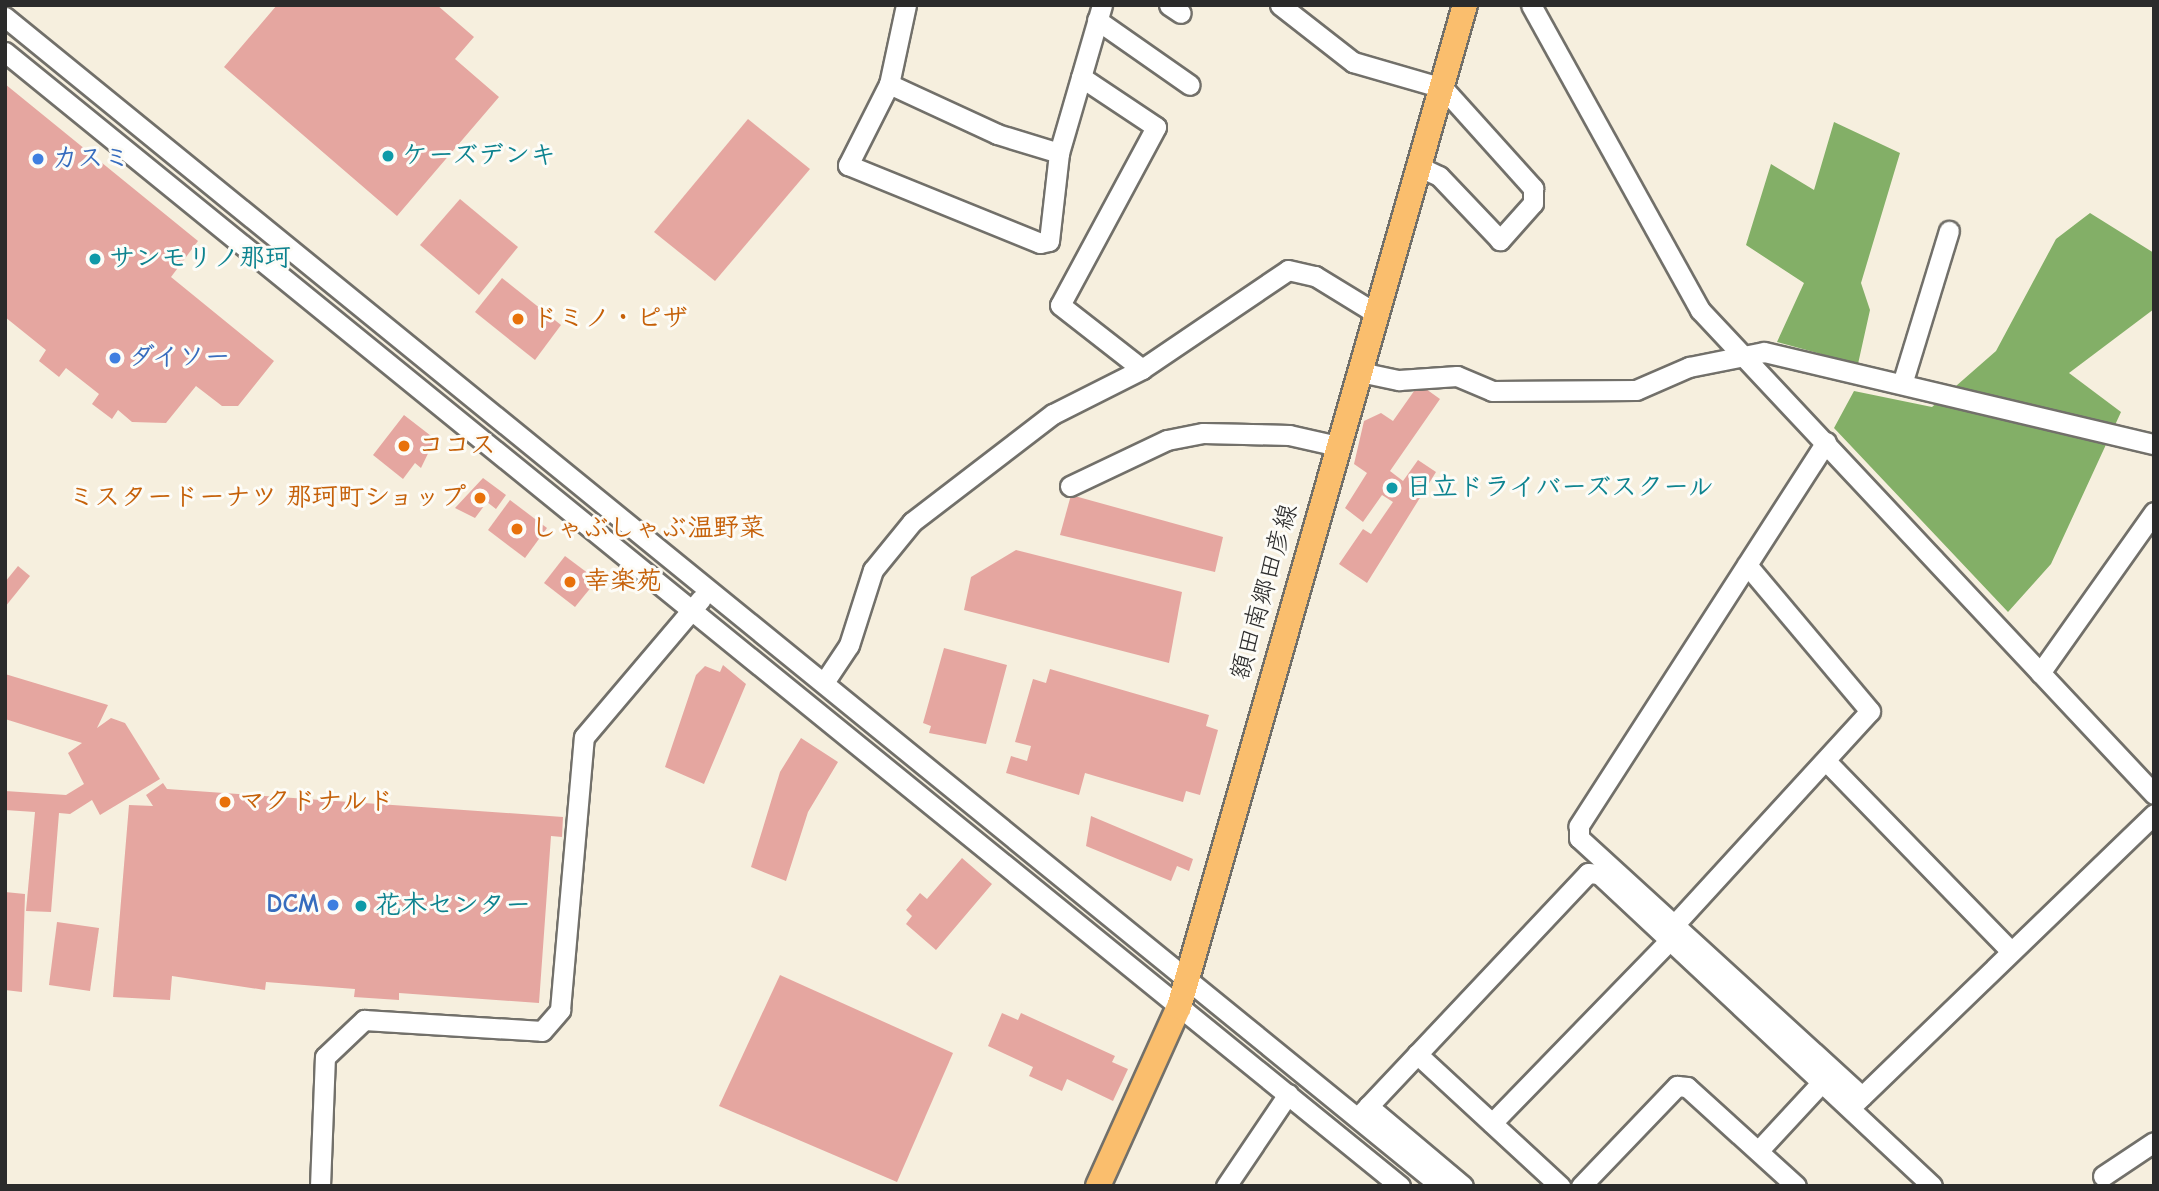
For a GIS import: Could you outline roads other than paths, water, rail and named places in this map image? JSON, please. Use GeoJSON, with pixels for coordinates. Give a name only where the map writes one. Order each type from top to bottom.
{"type":"FeatureCollection","features":[{"type":"Feature","properties":{"kind":"main road","name":"額田南郷田彦線"},"geometry":{"type":"LineString","coordinates":[[1098,1186],[1179,1007],[1338,446],[1444,88],[1465,5]]}},
{"type":"Feature","properties":{"kind":"street"},"geometry":{"type":"LineString","coordinates":[[906,5],[889,84],[848,165],[1040,243],[1049,241],[1059,153],[1100,12],[1190,85]]}},
{"type":"Feature","properties":{"kind":"street"},"geometry":{"type":"LineString","coordinates":[[1280,5],[1353,62],[1444,88],[1533,188],[1533,203],[1500,240],[1439,176],[1420,167]]}},
{"type":"Feature","properties":{"kind":"street"},"geometry":{"type":"LineString","coordinates":[[1531,5],[1700,310],[2154,793]]}},
{"type":"Feature","properties":{"kind":"street"},"geometry":{"type":"LineString","coordinates":[[5,18],[1186,976],[1463,1186]]}},
{"type":"Feature","properties":{"kind":"street"},"geometry":{"type":"LineString","coordinates":[[5,51],[693,608],[1400,1186]]}},
{"type":"Feature","properties":{"kind":"street"},"geometry":{"type":"LineString","coordinates":[[1081,77],[1156,127],[1060,305],[1142,369]]}},
{"type":"Feature","properties":{"kind":"street"},"geometry":{"type":"LineString","coordinates":[[889,84],[997,134],[1059,153]]}},
{"type":"Feature","properties":{"kind":"street"},"geometry":{"type":"LineString","coordinates":[[1903,381],[1949,231]]}},
{"type":"Feature","properties":{"kind":"street"},"geometry":{"type":"LineString","coordinates":[[825,681],[849,645],[873,570],[912,522],[1053,414],[1142,369],[1288,270],[1315,276],[1377,314]]}},
{"type":"Feature","properties":{"kind":"street"},"geometry":{"type":"LineString","coordinates":[[1360,372],[1399,380],[1457,376],[1492,391],[1636,390],[1741,355],[1764,352],[1903,381],[2154,444]]}},
{"type":"Feature","properties":{"kind":"street"},"geometry":{"type":"LineString","coordinates":[[1070,486],[1167,440],[1203,433],[1289,435],[1338,446]]}},
{"type":"Feature","properties":{"kind":"street"},"geometry":{"type":"LineString","coordinates":[[1826,442],[1579,826],[1579,838],[1821,1083],[1856,1102]]}},
{"type":"Feature","properties":{"kind":"street"},"geometry":{"type":"LineString","coordinates":[[2040,673],[2154,512]]}},
{"type":"Feature","properties":{"kind":"street"},"geometry":{"type":"LineString","coordinates":[[1492,1123],[1672,933],[1870,711],[1746,565]]}},
{"type":"Feature","properties":{"kind":"street"},"geometry":{"type":"LineString","coordinates":[[320,1186],[325,1057],[364,1020],[542,1031],[561,1010],[584,737],[710,588]]}},
{"type":"Feature","properties":{"kind":"street"},"geometry":{"type":"LineString","coordinates":[[1826,761],[2010,950]]}},
{"type":"Feature","properties":{"kind":"street"},"geometry":{"type":"LineString","coordinates":[[1856,1102],[2010,950],[2154,814]]}},
{"type":"Feature","properties":{"kind":"street"},"geometry":{"type":"LineString","coordinates":[[1363,1111],[1588,873],[1599,874],[1672,933],[1856,1102],[1932,1186]]}},
{"type":"Feature","properties":{"kind":"street"},"geometry":{"type":"LineString","coordinates":[[1417,1054],[1560,1186]]}},
{"type":"Feature","properties":{"kind":"street"},"geometry":{"type":"LineString","coordinates":[[1759,1150],[1821,1083]]}},
{"type":"Feature","properties":{"kind":"street"},"geometry":{"type":"LineString","coordinates":[[1581,1186],[1678,1086],[1687,1087],[1796,1186]]}},
{"type":"Feature","properties":{"kind":"street"},"geometry":{"type":"LineString","coordinates":[[1226,1186],[1288,1094]]}},
{"type":"Feature","properties":{"kind":"street"},"geometry":{"type":"LineString","coordinates":[[1363,1111],[1441,1186]]}},
{"type":"Feature","properties":{"kind":"street"},"geometry":{"type":"LineString","coordinates":[[2103,1176],[2154,1142]]}},
{"type":"Feature","properties":{"kind":"place","name":"ケーズデンキ"},"geometry":{"type":"Point","coordinates":[388,156]}},
{"type":"Feature","properties":{"kind":"place","name":"カスミ"},"geometry":{"type":"Point","coordinates":[38,159]}},
{"type":"Feature","properties":{"kind":"place","name":"サンモリノ那珂"},"geometry":{"type":"Point","coordinates":[95,259]}},
{"type":"Feature","properties":{"kind":"place","name":"ドミノ・ピザ"},"geometry":{"type":"Point","coordinates":[518,319]}},
{"type":"Feature","properties":{"kind":"place","name":"ダイソー"},"geometry":{"type":"Point","coordinates":[115,358]}},
{"type":"Feature","properties":{"kind":"place","name":"ココス"},"geometry":{"type":"Point","coordinates":[404,446]}},
{"type":"Feature","properties":{"kind":"place","name":"日立ドライバーズスクール"},"geometry":{"type":"Point","coordinates":[1392,488]}},
{"type":"Feature","properties":{"kind":"place","name":"ミスタードーナツ 那珂町ショップ"},"geometry":{"type":"Point","coordinates":[480,498]}},
{"type":"Feature","properties":{"kind":"place","name":"しゃぶしゃぶ温野菜"},"geometry":{"type":"Point","coordinates":[517,529]}},
{"type":"Feature","properties":{"kind":"place","name":"幸楽苑"},"geometry":{"type":"Point","coordinates":[570,582]}},
{"type":"Feature","properties":{"kind":"place","name":"マクドナルド"},"geometry":{"type":"Point","coordinates":[225,802]}},
{"type":"Feature","properties":{"kind":"place","name":"DCM"},"geometry":{"type":"Point","coordinates":[333,905]}},
{"type":"Feature","properties":{"kind":"place","name":"花木センター"},"geometry":{"type":"Point","coordinates":[361,906]}}]}
